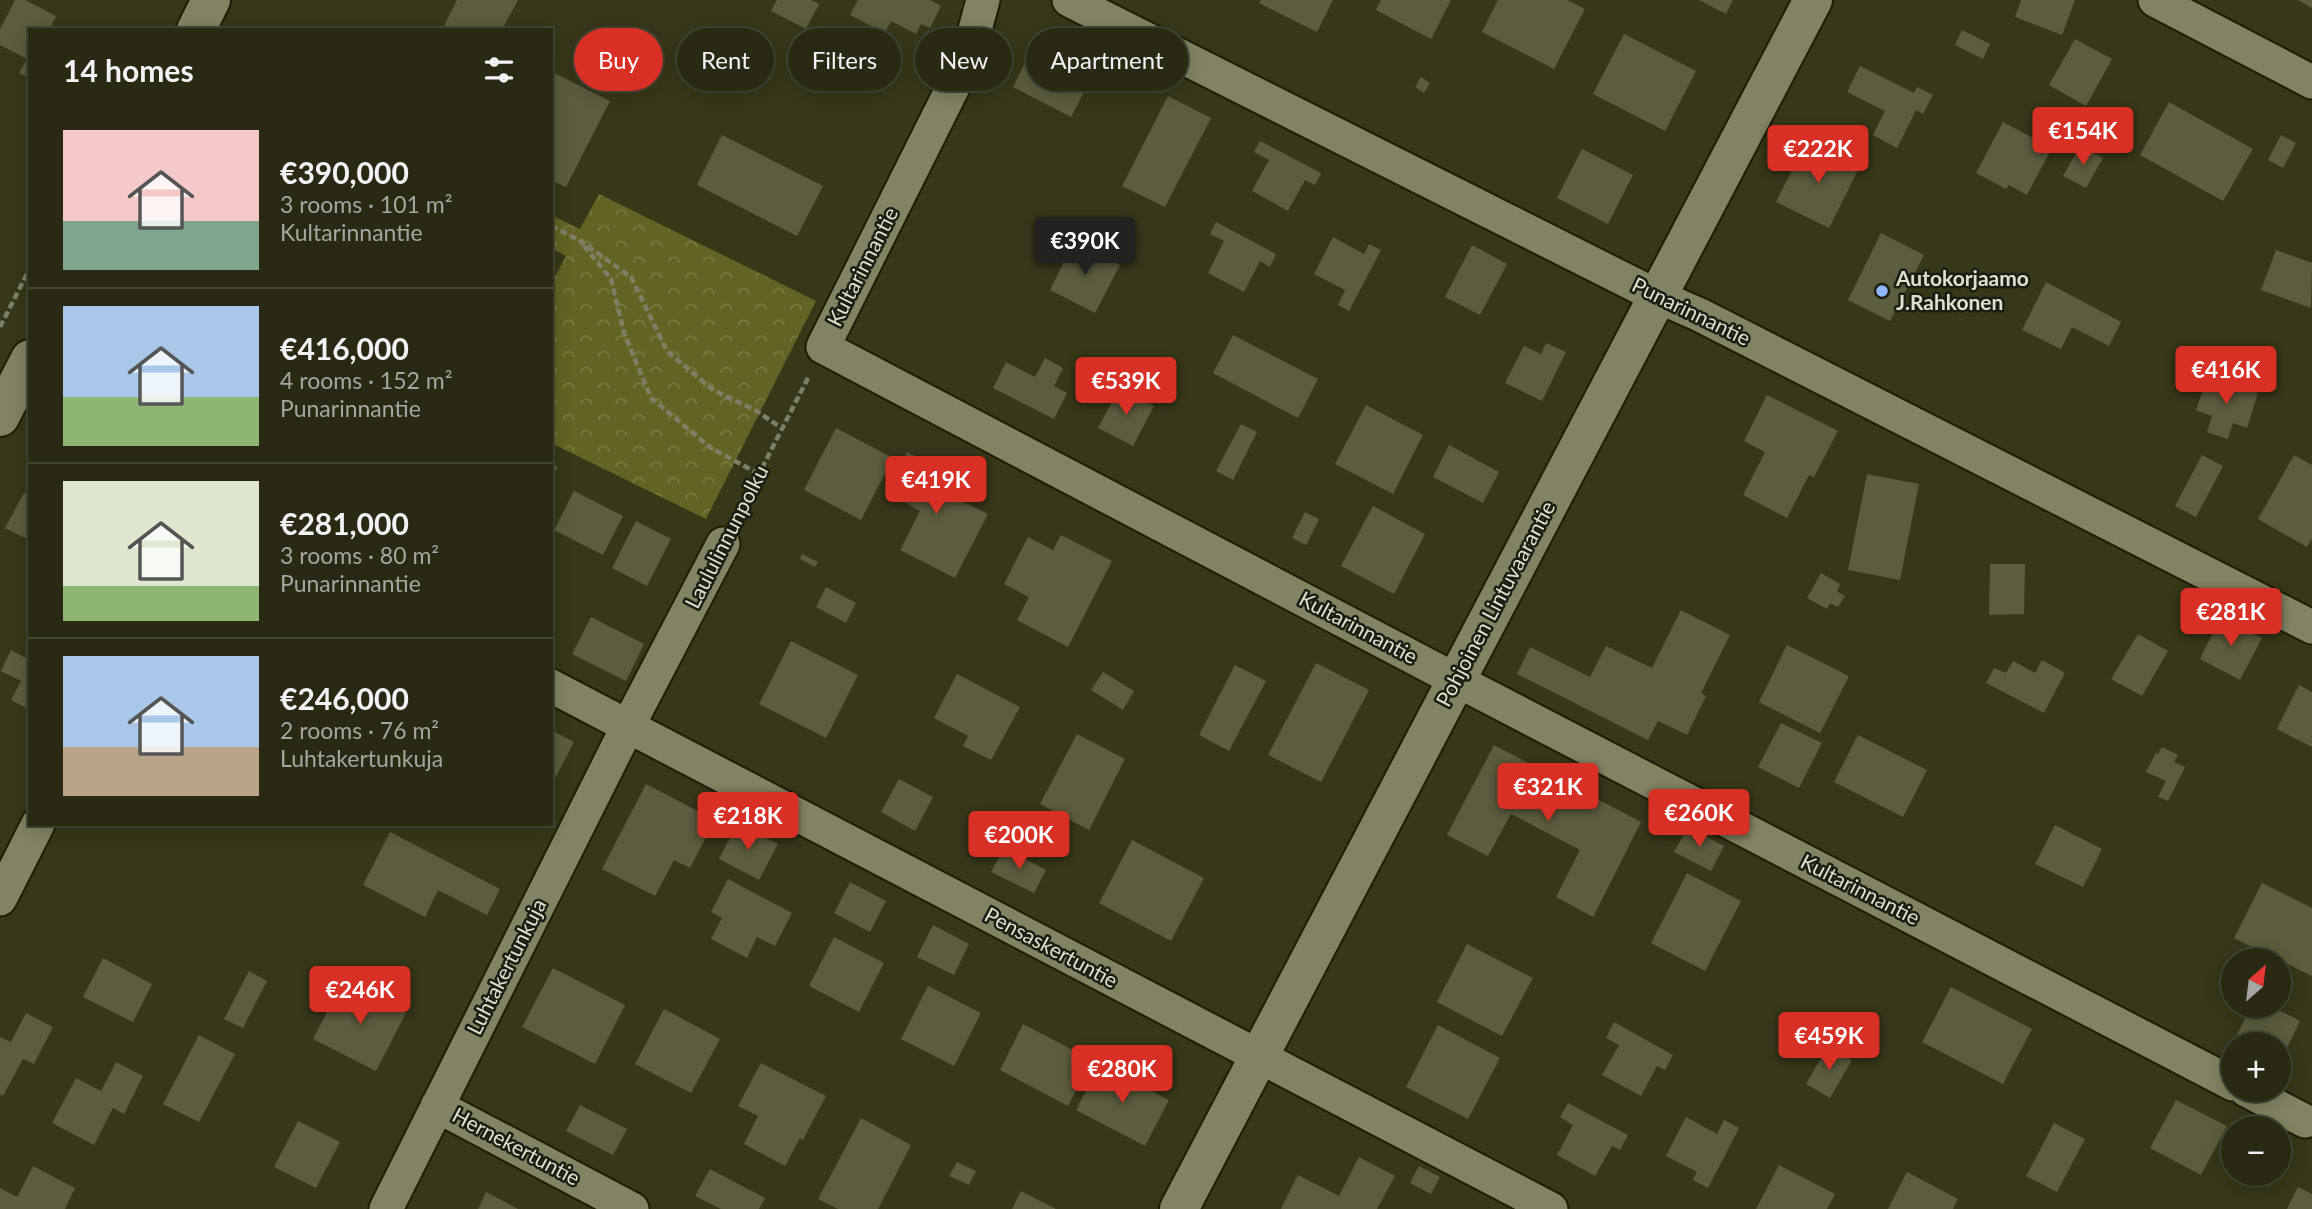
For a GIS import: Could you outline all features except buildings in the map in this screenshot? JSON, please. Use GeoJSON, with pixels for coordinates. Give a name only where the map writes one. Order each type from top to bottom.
{"type":"FeatureCollection","features":[{"type":"Feature","properties":{"kind":"street","name":"Kultarinnantie"},"geometry":{"type":"LineString","coordinates":[[983,0],[967,59],[823,347],[2221,1078]]}},
{"type":"Feature","properties":{"kind":"street","name":"Punarinnantie"},"geometry":{"type":"LineString","coordinates":[[1069,0],[1657,296],[1700,315],[2312,628]]}},
{"type":"Feature","properties":{"kind":"street","name":"Pohjoinen Lintuvaarantie"},"geometry":{"type":"LineString","coordinates":[[1179,1209],[1813,0]]}},
{"type":"Feature","properties":{"kind":"street"},"geometry":{"type":"LineString","coordinates":[[2155,0],[2312,82]]}},
{"type":"Feature","properties":{"kind":"street"},"geometry":{"type":"LineString","coordinates":[[0,417],[28,363]]}},
{"type":"Feature","properties":{"kind":"street","name":"Laululinnunpolku"},"geometry":{"type":"LineString","coordinates":[[628,726],[723,544]]}},
{"type":"Feature","properties":{"kind":"street","name":"Pensaskertuntie"},"geometry":{"type":"LineString","coordinates":[[553,686],[1551,1209]]}},
{"type":"Feature","properties":{"kind":"street","name":"Luhtakertunkuja"},"geometry":{"type":"LineString","coordinates":[[386,1209],[628,726]]}},
{"type":"Feature","properties":{"kind":"street"},"geometry":{"type":"LineString","coordinates":[[0,899],[37,826]]}},
{"type":"Feature","properties":{"kind":"street"},"geometry":{"type":"LineString","coordinates":[[2269,1102],[2305,1121]]}},
{"type":"Feature","properties":{"kind":"street","name":"Hernekertuntie"},"geometry":{"type":"LineString","coordinates":[[437,1106],[632,1209]]}},
{"type":"Feature","properties":{"kind":"path"},"geometry":{"type":"LineString","coordinates":[[553,227],[579,240],[631,277],[667,351],[713,390],[755,410],[783,429]]}},
{"type":"Feature","properties":{"kind":"path"},"geometry":{"type":"LineString","coordinates":[[579,240],[611,279],[624,333],[651,398],[711,448],[759,474]]}},
{"type":"Feature","properties":{"kind":"path"},"geometry":{"type":"LineString","coordinates":[[0,327],[28,272]]}},
{"type":"Feature","properties":{"kind":"path","name":"Laululinnunpolku"},"geometry":{"type":"LineString","coordinates":[[723,544],[823,347]]}},
{"type":"Feature","properties":{"kind":"green space"},"geometry":{"type":"Polygon","coordinates":[[[599,194],[816,301],[706,519],[553,444],[553,280],[566,256],[553,249],[553,216],[580,229],[599,194]]]}},
{"type":"Feature","properties":{"kind":"place","name":"Autokorjaamo J.Rahkonen"},"geometry":{"type":"Point","coordinates":[1882,291]}}]}
